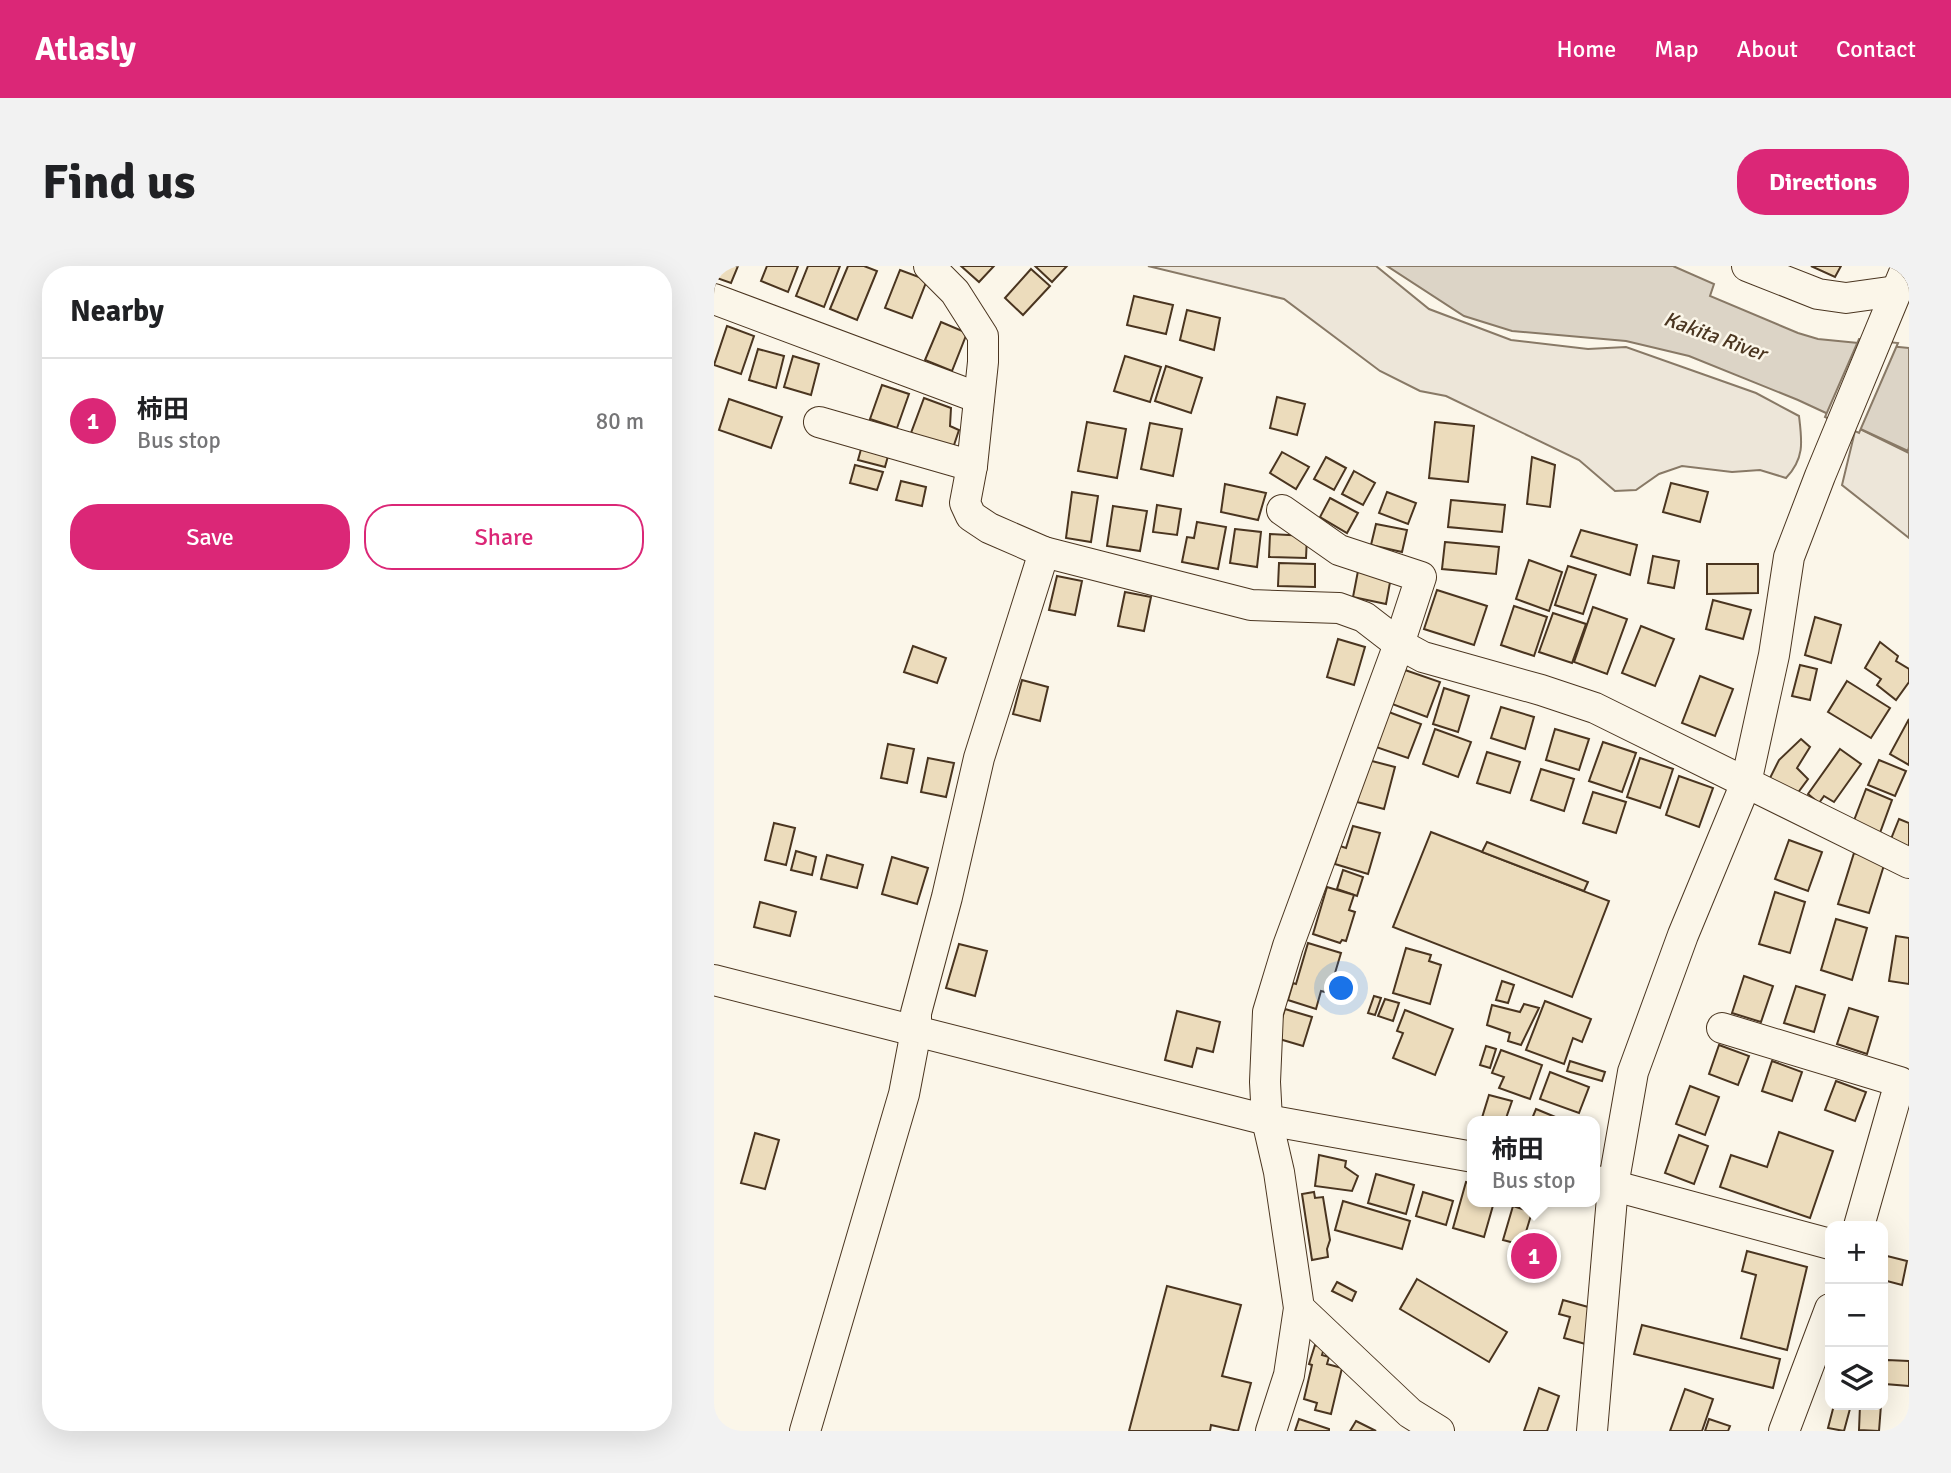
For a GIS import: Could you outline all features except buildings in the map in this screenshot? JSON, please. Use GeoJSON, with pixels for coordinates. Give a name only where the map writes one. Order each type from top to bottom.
{"type":"FeatureCollection","features":[{"type":"Feature","properties":{"kind":"street"},"geometry":{"type":"LineString","coordinates":[[929,266],[955,292],[984,336],[972,466],[965,503],[971,516],[989,528],[1044,552],[1251,605],[1339,608],[1364,617],[1399,644],[1423,657],[1595,708],[1909,863]]}},
{"type":"Feature","properties":{"kind":"street"},"geometry":{"type":"LineString","coordinates":[[1748,266],[1818,294],[1846,298],[1902,279]]}},
{"type":"Feature","properties":{"kind":"street"},"geometry":{"type":"LineString","coordinates":[[1592,1431],[1604,1183],[1633,1072],[1683,934],[1746,783],[1774,655],[1789,557],[1902,279]]}},
{"type":"Feature","properties":{"kind":"street"},"geometry":{"type":"LineString","coordinates":[[714,299],[979,398]]}},
{"type":"Feature","properties":{"kind":"street"},"geometry":{"type":"LineString","coordinates":[[819,422],[972,466]]}},
{"type":"Feature","properties":{"kind":"street"},"geometry":{"type":"LineString","coordinates":[[1271,1431],[1289,1375],[1299,1308],[1279,1172],[1267,1120],[1265,1082],[1268,1012],[1421,577],[1339,550],[1282,510]]}},
{"type":"Feature","properties":{"kind":"street"},"geometry":{"type":"LineString","coordinates":[[805,1431],[904,1094],[916,1031],[916,1013],[947,897],[979,758],[1044,552]]}},
{"type":"Feature","properties":{"kind":"street"},"geometry":{"type":"LineString","coordinates":[[714,980],[1267,1120],[1467,1156]]}},
{"type":"Feature","properties":{"kind":"street"},"geometry":{"type":"LineString","coordinates":[[1722,1028],[1900,1083],[1860,1221]]}},
{"type":"Feature","properties":{"kind":"street"},"geometry":{"type":"LineString","coordinates":[[1604,1183],[1825,1243]]}},
{"type":"Feature","properties":{"kind":"street"},"geometry":{"type":"LineString","coordinates":[[1299,1308],[1410,1413],[1439,1431]]}},
{"type":"Feature","properties":{"kind":"street"},"geometry":{"type":"LineString","coordinates":[[1784,1431],[1825,1322]]}},
{"type":"Feature","properties":{"kind":"shaded area"},"geometry":{"type":"Polygon","coordinates":[[[1148,266],[1376,266],[1429,309],[1511,340],[1588,349],[1626,347],[1756,393],[1799,416],[1799,456],[1786,478],[1760,470],[1732,472],[1682,466],[1659,474],[1636,490],[1615,491],[1579,460],[1446,396],[1420,391],[1380,371],[1284,299],[1148,266]]]}},
{"type":"Feature","properties":{"kind":"shaded area"},"geometry":{"type":"Polygon","coordinates":[[[1856,427],[1909,453],[1909,538],[1842,485],[1856,427]]]}},
{"type":"Feature","properties":{"kind":"water","name":"Kakita River"},"geometry":{"type":"Polygon","coordinates":[[[1387,266],[1673,266],[1714,284],[1710,296],[1798,333],[1818,339],[1909,348],[1908,451],[1798,400],[1689,356],[1626,341],[1512,331],[1464,316],[1387,266]]]}},
{"type":"Feature","properties":{"kind":"pier"},"geometry":{"type":"Polygon","coordinates":[[[1859,339],[1898,343],[1859,433],[1825,417],[1859,339]]]}},
{"type":"Feature","properties":{"kind":"place","name":"柿田"},"geometry":{"type":"Point","coordinates":[1534,1256]}}]}
